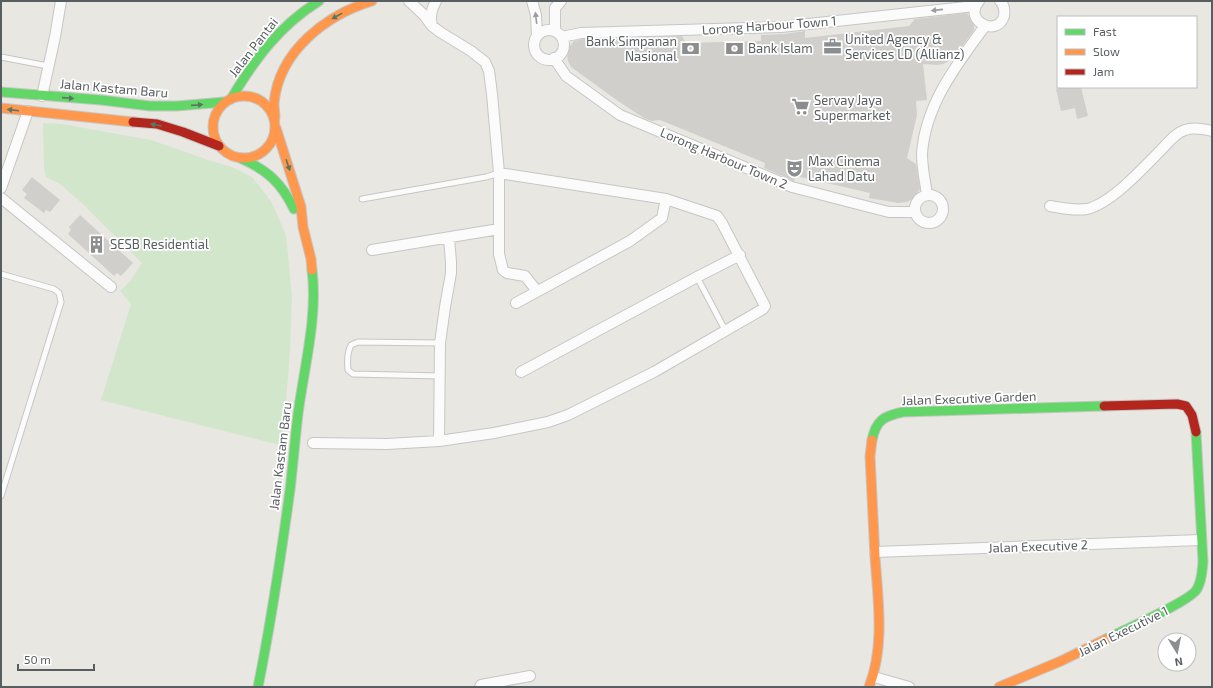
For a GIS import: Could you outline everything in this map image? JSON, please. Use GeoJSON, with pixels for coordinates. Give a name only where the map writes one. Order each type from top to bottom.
{"type":"FeatureCollection","features":[{"type":"Feature","properties":{"kind":"street"},"geometry":{"type":"LineString","coordinates":[[42,96],[55,38],[61,1]]}},
{"type":"Feature","properties":{"kind":"street","name":"Jalan Pantai"},"geometry":{"type":"LineString","coordinates":[[228,100],[278,33],[298,14],[319,1]]}},
{"type":"Feature","properties":{"kind":"street"},"geometry":{"type":"LineString","coordinates":[[1,108],[156,124],[183,132],[219,146],[232,156],[240,158],[250,157],[260,154],[268,147],[274,138],[274,104],[281,80],[290,58],[311,34],[334,17],[363,3],[372,1]]}},
{"type":"Feature","properties":{"kind":"street"},"geometry":{"type":"LineString","coordinates":[[409,1],[424,15],[432,26],[471,51],[485,62],[489,71],[499,173],[499,254],[503,270],[507,273],[525,276],[537,291]]}},
{"type":"Feature","properties":{"kind":"street"},"geometry":{"type":"LineString","coordinates":[[432,26],[432,9],[436,1]]}},
{"type":"Feature","properties":{"kind":"street"},"geometry":{"type":"LineString","coordinates":[[532,1],[536,15],[537,35],[534,44],[537,53],[545,59],[554,58],[562,52],[564,47],[558,34],[555,8],[561,1]]}},
{"type":"Feature","properties":{"kind":"street"},"geometry":{"type":"LineString","coordinates":[[977,4],[975,16],[977,20],[985,26],[996,25],[1003,19],[1004,9],[1000,1]]}},
{"type":"Feature","properties":{"kind":"street","name":"Lorong Harbour Town 1"},"geometry":{"type":"LineString","coordinates":[[558,34],[781,27],[977,4]]}},
{"type":"Feature","properties":{"kind":"street"},"geometry":{"type":"LineString","coordinates":[[927,194],[922,156],[924,137],[932,112],[957,63],[985,26]]}},
{"type":"Feature","properties":{"kind":"street"},"geometry":{"type":"LineString","coordinates":[[537,35],[545,30],[558,34]]}},
{"type":"Feature","properties":{"kind":"street","name":"Lorong Harbour Town 2"},"geometry":{"type":"LineString","coordinates":[[554,58],[566,76],[620,115],[792,187],[877,210],[889,212],[915,212]]}},
{"type":"Feature","properties":{"kind":"street","name":"Jalan Kastam Baru"},"geometry":{"type":"LineString","coordinates":[[1,92],[101,100],[150,106],[177,106],[228,100]]}},
{"type":"Feature","properties":{"kind":"street"},"geometry":{"type":"LineString","coordinates":[[219,146],[215,138],[213,128],[214,118],[218,110],[228,100],[240,96],[250,96],[259,99],[267,105],[272,113],[275,125]]}},
{"type":"Feature","properties":{"kind":"street"},"geometry":{"type":"LineString","coordinates":[[1,188],[28,111]]}},
{"type":"Feature","properties":{"kind":"street","name":"Jalan Kastam Baru"},"geometry":{"type":"LineString","coordinates":[[258,687],[269,630],[290,489],[298,415],[312,317],[314,285],[311,259],[303,228],[301,207],[275,125]]}},
{"type":"Feature","properties":{"kind":"street"},"geometry":{"type":"LineString","coordinates":[[1050,206],[1074,210],[1087,208],[1098,204],[1124,185],[1172,138],[1184,130],[1196,128],[1212,131]]}},
{"type":"Feature","properties":{"kind":"street","name":"Jalan Kastam Baru"},"geometry":{"type":"LineString","coordinates":[[240,158],[256,164],[271,174],[287,193],[303,228]]}},
{"type":"Feature","properties":{"kind":"street"},"geometry":{"type":"LineString","coordinates":[[313,443],[387,444],[439,441],[494,433],[548,422],[568,415],[654,372],[764,309],[765,306],[740,255],[717,216],[666,199],[499,173]]}},
{"type":"Feature","properties":{"kind":"street"},"geometry":{"type":"LineString","coordinates":[[927,194],[933,194],[938,197],[944,208],[943,214],[939,219],[928,223],[922,222],[918,218],[914,206],[921,196],[927,194]]}},
{"type":"Feature","properties":{"kind":"street"},"geometry":{"type":"LineString","coordinates":[[1,198],[111,287]]}},
{"type":"Feature","properties":{"kind":"street"},"geometry":{"type":"LineString","coordinates":[[516,303],[630,241],[662,218],[666,199]]}},
{"type":"Feature","properties":{"kind":"street"},"geometry":{"type":"LineString","coordinates":[[372,250],[499,229]]}},
{"type":"Feature","properties":{"kind":"street"},"geometry":{"type":"LineString","coordinates":[[439,441],[440,343],[444,307],[451,274],[448,238]]}},
{"type":"Feature","properties":{"kind":"street"},"geometry":{"type":"LineString","coordinates":[[521,372],[696,277],[740,255]]}},
{"type":"Feature","properties":{"kind":"street","name":"Jalan Executive Garden"},"geometry":{"type":"LineString","coordinates":[[869,687],[874,677],[878,649],[878,609],[870,456],[871,439],[877,424],[887,416],[903,412],[1178,404],[1186,406]]}},
{"type":"Feature","properties":{"kind":"street","name":"Jalan Executive 1"},"geometry":{"type":"LineString","coordinates":[[1000,687],[1061,661],[1185,600],[1197,590],[1201,578],[1203,562],[1196,431],[1192,415],[1186,406]]}},
{"type":"Feature","properties":{"kind":"street","name":"Jalan Executive 2"},"geometry":{"type":"LineString","coordinates":[[875,552],[1201,540]]}},
{"type":"Feature","properties":{"kind":"street"},"geometry":{"type":"LineString","coordinates":[[480,687],[481,684],[530,676]]}},
{"type":"Feature","properties":{"kind":"street"},"geometry":{"type":"LineString","coordinates":[[874,677],[909,687]]}},
{"type":"Feature","properties":{"kind":"lane"},"geometry":{"type":"LineString","coordinates":[[1,57],[48,66]]}},
{"type":"Feature","properties":{"kind":"lane"},"geometry":{"type":"LineString","coordinates":[[362,199],[486,177],[499,173]]}},
{"type":"Feature","properties":{"kind":"lane"},"geometry":{"type":"LineString","coordinates":[[1,274],[54,289],[59,293],[61,302],[1,496]]}},
{"type":"Feature","properties":{"kind":"lane"},"geometry":{"type":"LineString","coordinates":[[696,277],[725,330]]}},
{"type":"Feature","properties":{"kind":"lane"},"geometry":{"type":"LineString","coordinates":[[440,343],[358,342],[351,345],[348,351],[347,363],[348,370],[353,374],[440,376]]}},
{"type":"Feature","properties":{"kind":"lane"},"geometry":{"type":"LineString","coordinates":[[1,475],[8,477]]}},
{"type":"Feature","properties":{"kind":"green space"},"geometry":{"type":"Polygon","coordinates":[[[43,123],[62,124],[151,140],[232,167],[252,177],[271,201],[286,235],[292,296],[290,351],[284,426],[280,445],[101,400],[131,304],[120,291],[131,280],[142,263],[84,205],[60,184],[46,177],[44,168],[43,123]]]}},
{"type":"Feature","properties":{"kind":"building"},"geometry":{"type":"Polygon","coordinates":[[[967,13],[974,25],[974,30],[958,52],[949,61],[943,64],[923,64],[927,100],[916,101],[917,115],[907,158],[916,164],[920,189],[912,199],[907,202],[898,203],[869,198],[870,193],[796,176],[794,181],[764,168],[765,163],[660,120],[652,121],[644,118],[571,67],[568,61],[567,53],[569,47],[574,41],[582,39],[682,36],[686,43],[761,41],[761,35],[805,31],[805,38],[909,26],[915,19],[967,13]]]}},
{"type":"Feature","properties":{"kind":"building"},"geometry":{"type":"Polygon","coordinates":[[[1081,88],[1088,116],[1077,119],[1075,108],[1061,111],[1056,89],[1081,88]]]}},
{"type":"Feature","properties":{"kind":"building"},"geometry":{"type":"Polygon","coordinates":[[[32,177],[60,200],[50,212],[46,210],[44,213],[24,198],[27,194],[22,190],[32,177]]]}},
{"type":"Feature","properties":{"kind":"building","name":"SESB Residential"},"geometry":{"type":"Polygon","coordinates":[[[80,215],[133,263],[121,276],[117,273],[114,276],[68,234],[71,230],[69,227],[80,215]]]}},
{"type":"Feature","properties":{"kind":"traffic: fast"},"geometry":{"type":"LineString","coordinates":[[231,99],[249,70],[269,44],[292,21],[319,1]]}},
{"type":"Feature","properties":{"kind":"traffic: fast"},"geometry":{"type":"LineString","coordinates":[[1,92],[101,100],[150,106],[177,106],[224,102]]}},
{"type":"Feature","properties":{"kind":"traffic: fast"},"geometry":{"type":"LineString","coordinates":[[240,158],[266,172],[284,191],[294,209]]}},
{"type":"Feature","properties":{"kind":"traffic: fast"},"geometry":{"type":"LineString","coordinates":[[258,687],[279,564],[290,490],[298,414],[310,342],[313,305],[312,270]]}},
{"type":"Feature","properties":{"kind":"traffic: fast"},"geometry":{"type":"LineString","coordinates":[[872,440],[876,428],[882,420],[891,415],[903,412],[1104,406]]}},
{"type":"Feature","properties":{"kind":"traffic: fast"},"geometry":{"type":"LineString","coordinates":[[1106,639],[1170,608],[1192,594],[1199,586],[1202,576],[1203,562],[1196,432]]}},
{"type":"Feature","properties":{"kind":"traffic: slow"},"geometry":{"type":"LineString","coordinates":[[275,118],[274,103],[278,84],[285,67],[295,52],[322,26],[355,7],[372,1]]}},
{"type":"Feature","properties":{"kind":"traffic: slow"},"geometry":{"type":"LineString","coordinates":[[238,96],[250,96],[266,105],[273,115],[275,127],[273,139],[266,149],[250,158],[238,158],[227,153],[218,144],[213,133],[213,121],[218,110],[227,101],[238,96]]}},
{"type":"Feature","properties":{"kind":"traffic: slow"},"geometry":{"type":"LineString","coordinates":[[1,108],[133,122]]}},
{"type":"Feature","properties":{"kind":"traffic: slow"},"geometry":{"type":"LineString","coordinates":[[276,128],[301,207],[303,227],[311,259],[312,270]]}},
{"type":"Feature","properties":{"kind":"traffic: slow"},"geometry":{"type":"LineString","coordinates":[[869,687],[874,671],[879,639],[879,606],[874,544],[870,456],[872,440]]}},
{"type":"Feature","properties":{"kind":"traffic: slow"},"geometry":{"type":"LineString","coordinates":[[999,687],[1061,661],[1106,639]]}},
{"type":"Feature","properties":{"kind":"traffic: jam"},"geometry":{"type":"LineString","coordinates":[[133,122],[157,124],[219,146]]}},
{"type":"Feature","properties":{"kind":"traffic: jam"},"geometry":{"type":"LineString","coordinates":[[1104,406],[1177,404],[1186,406],[1192,415],[1196,432]]}},
{"type":"Feature","properties":{"kind":"place","name":"United Agency & Services LD (Allianz)"},"geometry":{"type":"Point","coordinates":[832,46]}},
{"type":"Feature","properties":{"kind":"place","name":"Bank Simpanan Nasional"},"geometry":{"type":"Point","coordinates":[690,48]}},
{"type":"Feature","properties":{"kind":"place","name":"Bank Islam"},"geometry":{"type":"Point","coordinates":[735,48]}},
{"type":"Feature","properties":{"kind":"place","name":"Servay Jaya Supermarket"},"geometry":{"type":"Point","coordinates":[801,107]}},
{"type":"Feature","properties":{"kind":"place","name":"Max Cinema Lahad Datu"},"geometry":{"type":"Point","coordinates":[795,168]}},
{"type":"Feature","properties":{"kind":"place","name":"SESB Residential"},"geometry":{"type":"Point","coordinates":[97,244]}}]}
